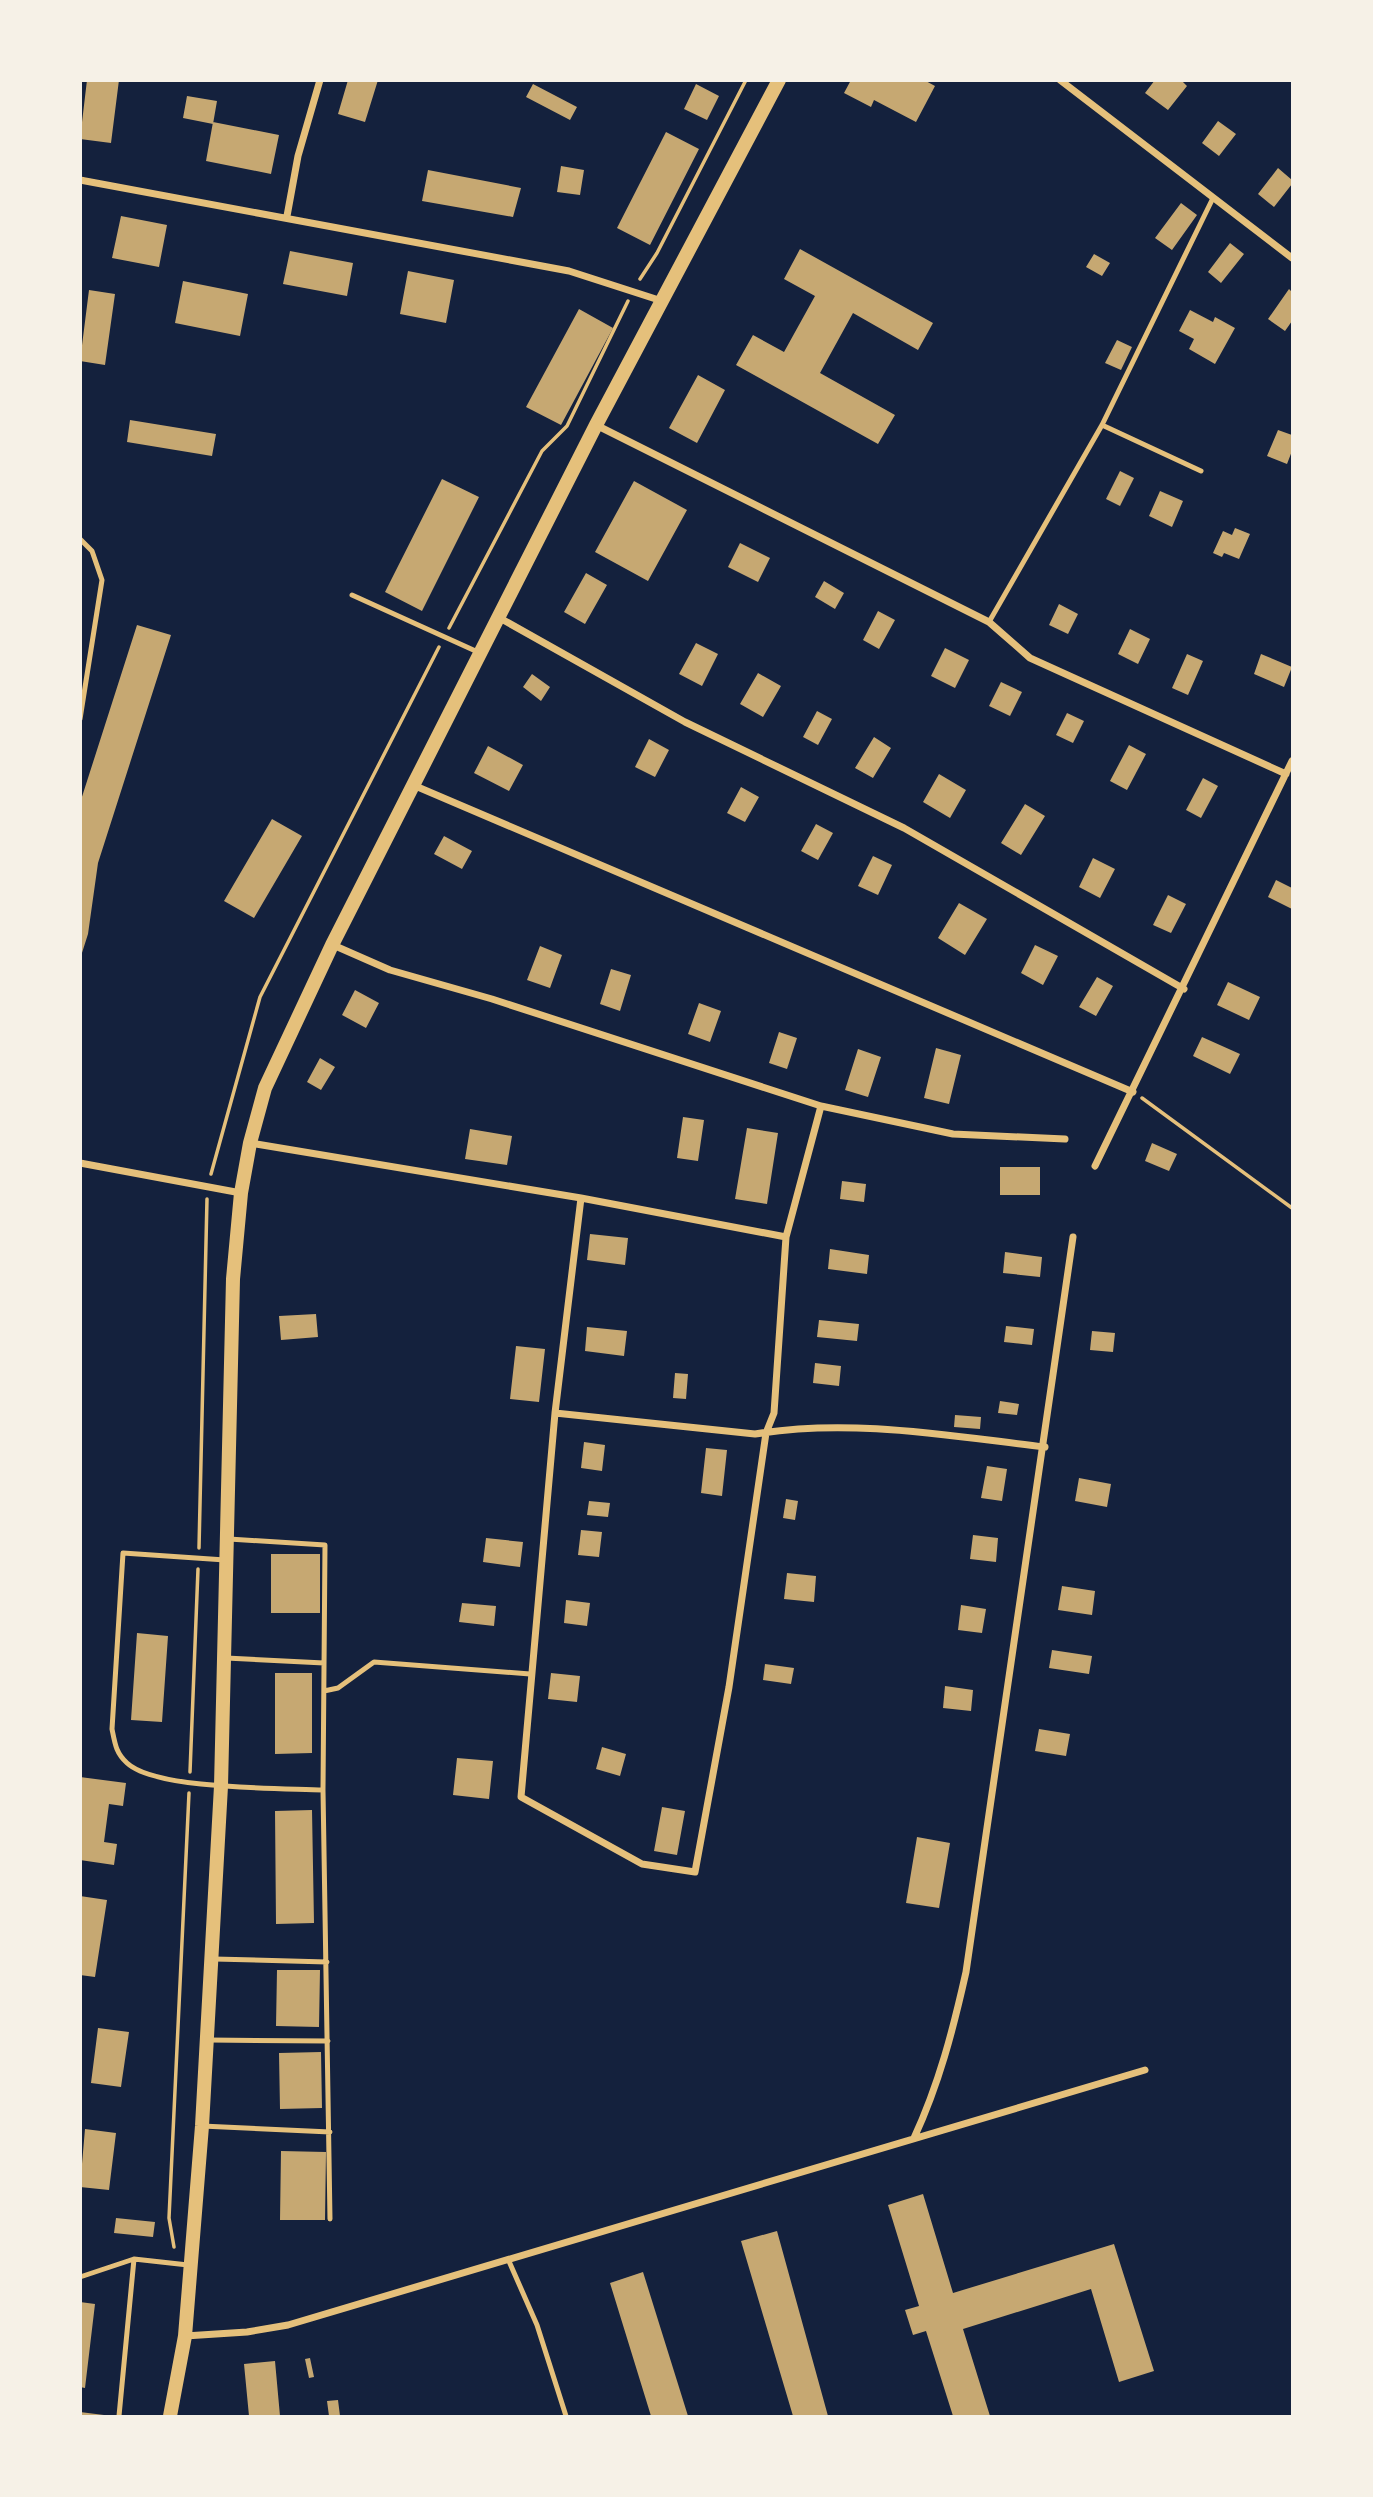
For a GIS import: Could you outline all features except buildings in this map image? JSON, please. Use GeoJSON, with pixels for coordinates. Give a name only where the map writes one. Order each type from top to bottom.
{"type":"FeatureCollection","features":[{"type":"Feature","properties":{"kind":"main road"},"geometry":{"type":"LineString","coordinates":[[170,2417],[185,2336],[184,2264],[202,2126],[221,1786],[233,1279],[241,1193],[250,1143],[265,1088],[332,945],[596,425],[779,80]]}},
{"type":"Feature","properties":{"kind":"street"},"geometry":{"type":"LineString","coordinates":[[287,216],[298,156],[320,80]]}},
{"type":"Feature","properties":{"kind":"street"},"geometry":{"type":"LineString","coordinates":[[1060,80],[1293,258]]}},
{"type":"Feature","properties":{"kind":"street"},"geometry":{"type":"LineString","coordinates":[[80,180],[287,216],[569,271],[663,301]]}},
{"type":"Feature","properties":{"kind":"street"},"geometry":{"type":"LineString","coordinates":[[596,425],[989,622],[1030,657],[1286,774]]}},
{"type":"Feature","properties":{"kind":"street"},"geometry":{"type":"LineString","coordinates":[[498,617],[685,722],[904,828],[1184,989]]}},
{"type":"Feature","properties":{"kind":"street"},"geometry":{"type":"LineString","coordinates":[[1095,1166],[1184,989],[1293,761]]}},
{"type":"Feature","properties":{"kind":"street"},"geometry":{"type":"LineString","coordinates":[[413,785],[1133,1092]]}},
{"type":"Feature","properties":{"kind":"street"},"geometry":{"type":"LineString","coordinates":[[332,945],[390,970],[492,999],[821,1105],[953,1134],[1065,1139]]}},
{"type":"Feature","properties":{"kind":"street"},"geometry":{"type":"LineString","coordinates":[[581,1198],[555,1413],[521,1797],[642,1864],[695,1872],[729,1688],[766,1433],[774,1413],[786,1237],[821,1105]]}},
{"type":"Feature","properties":{"kind":"street"},"geometry":{"type":"LineString","coordinates":[[250,1143],[581,1198],[786,1237]]}},
{"type":"Feature","properties":{"kind":"street"},"geometry":{"type":"LineString","coordinates":[[80,1163],[241,1193]]}},
{"type":"Feature","properties":{"kind":"street"},"geometry":{"type":"LineString","coordinates":[[914,2138],[932,2101],[950,2046],[965,1972],[1045,1447],[1073,1237]]}},
{"type":"Feature","properties":{"kind":"street"},"geometry":{"type":"LineString","coordinates":[[555,1413],[755,1434],[855,1428],[1045,1447]]}},
{"type":"Feature","properties":{"kind":"street"},"geometry":{"type":"LineString","coordinates":[[185,2336],[247,2332],[288,2325],[1145,2070]]}},
{"type":"Feature","properties":{"kind":"lane"},"geometry":{"type":"LineString","coordinates":[[989,622],[1102,425],[1213,198]]}},
{"type":"Feature","properties":{"kind":"lane"},"geometry":{"type":"LineString","coordinates":[[1102,425],[1200,471]]}},
{"type":"Feature","properties":{"kind":"lane"},"geometry":{"type":"LineString","coordinates":[[80,539],[92,551],[103,580],[80,719]]}},
{"type":"Feature","properties":{"kind":"lane"},"geometry":{"type":"LineString","coordinates":[[352,595],[480,653]]}},
{"type":"Feature","properties":{"kind":"lane"},"geometry":{"type":"LineString","coordinates":[[226,1538],[325,1545],[323,1790],[330,2219]]}},
{"type":"Feature","properties":{"kind":"lane"},"geometry":{"type":"LineString","coordinates":[[225,1560],[123,1553],[112,1730],[116,1750],[129,1765],[147,1775],[221,1786],[323,1790]]}},
{"type":"Feature","properties":{"kind":"lane"},"geometry":{"type":"LineString","coordinates":[[223,1657],[324,1663]]}},
{"type":"Feature","properties":{"kind":"lane"},"geometry":{"type":"LineString","coordinates":[[324,1691],[338,1688],[374,1662],[530,1674]]}},
{"type":"Feature","properties":{"kind":"lane"},"geometry":{"type":"LineString","coordinates":[[212,1959],[327,1962]]}},
{"type":"Feature","properties":{"kind":"lane"},"geometry":{"type":"LineString","coordinates":[[207,2040],[328,2042]]}},
{"type":"Feature","properties":{"kind":"lane"},"geometry":{"type":"LineString","coordinates":[[202,2126],[330,2132]]}},
{"type":"Feature","properties":{"kind":"lane"},"geometry":{"type":"LineString","coordinates":[[508,2258],[537,2325],[566,2417]]}},
{"type":"Feature","properties":{"kind":"lane"},"geometry":{"type":"LineString","coordinates":[[80,2277],[134,2259],[184,2264]]}},
{"type":"Feature","properties":{"kind":"lane"},"geometry":{"type":"LineString","coordinates":[[119,2417],[134,2259]]}},
{"type":"Feature","properties":{"kind":"path"},"geometry":{"type":"LineString","coordinates":[[184,2264],[169,2218],[190,1781],[207,1187],[260,997],[542,451],[567,426],[633,291],[657,253],[746,80]]}},
{"type":"Feature","properties":{"kind":"path"},"geometry":{"type":"LineString","coordinates":[[1133,1092],[1293,1208]]}}]}
